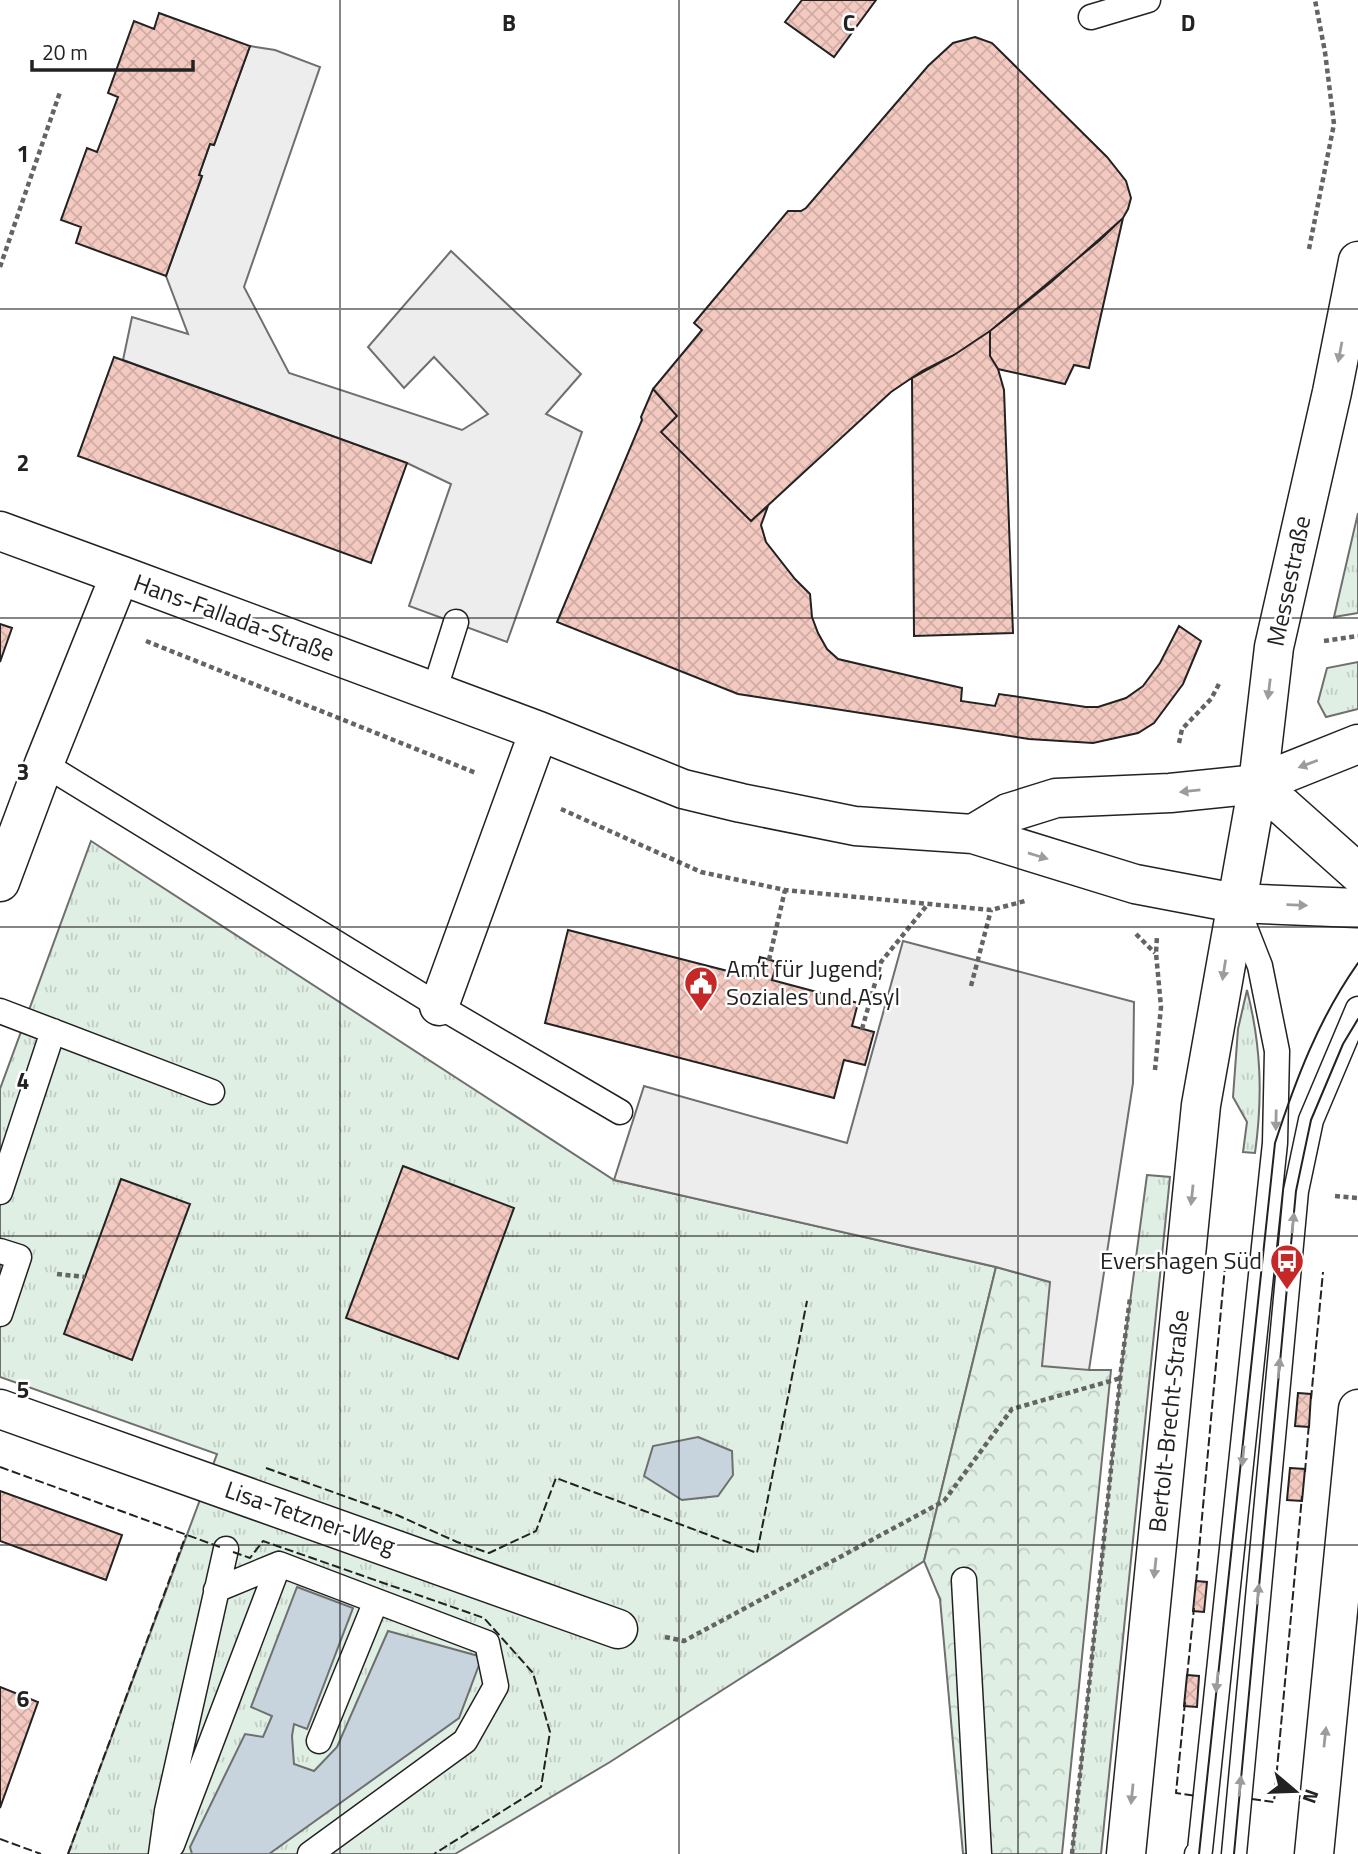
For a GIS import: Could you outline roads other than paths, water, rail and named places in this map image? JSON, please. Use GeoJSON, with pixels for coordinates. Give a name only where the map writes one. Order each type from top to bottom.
{"type":"FeatureCollection","features":[{"type":"Feature","properties":{"kind":"street","name":"Messestraße"},"geometry":{"type":"LineString","coordinates":[[1235,903],[1258,784],[1281,610],[1332,392],[1358,261]]}},
{"type":"Feature","properties":{"kind":"street"},"geometry":{"type":"LineString","coordinates":[[0,531],[120,575]]}},
{"type":"Feature","properties":{"kind":"street","name":"Hans-Fallada-Straße"},"geometry":{"type":"LineString","coordinates":[[0,882],[120,575],[539,731],[683,789],[855,826],[973,834],[1135,884],[1235,903]]}},
{"type":"Feature","properties":{"kind":"street"},"geometry":{"type":"LineString","coordinates":[[439,1006],[539,731]]}},
{"type":"Feature","properties":{"kind":"street"},"geometry":{"type":"LineString","coordinates":[[973,834],[1008,813],[1056,797],[1170,793],[1258,784],[1358,744]]}},
{"type":"Feature","properties":{"kind":"street"},"geometry":{"type":"LineString","coordinates":[[1258,784],[1358,873]]}},
{"type":"Feature","properties":{"kind":"street"},"geometry":{"type":"LineString","coordinates":[[1235,903],[1358,908]]}},
{"type":"Feature","properties":{"kind":"street","name":"Bertolt-Brecht-Straße"},"geometry":{"type":"LineString","coordinates":[[1126,1854],[1202,1105],[1235,903]]}},
{"type":"Feature","properties":{"kind":"street","name":"Lisa-Tetzner-Weg"},"geometry":{"type":"LineString","coordinates":[[0,1409],[618,1629]]}},
{"type":"Feature","properties":{"kind":"street"},"geometry":{"type":"LineString","coordinates":[[1314,1854],[1358,1409]]}},
{"type":"Feature","properties":{"kind":"lane"},"geometry":{"type":"LineString","coordinates":[[1091,17],[1148,0]]}},
{"type":"Feature","properties":{"kind":"lane"},"geometry":{"type":"LineString","coordinates":[[434,692],[456,622]]}},
{"type":"Feature","properties":{"kind":"lane"},"geometry":{"type":"LineString","coordinates":[[44,764],[439,1006],[620,1112]]}},
{"type":"Feature","properties":{"kind":"lane"},"geometry":{"type":"LineString","coordinates":[[1197,1854],[1200,1850],[1275,1143],[1277,1051],[1260,966],[1235,903]]}},
{"type":"Feature","properties":{"kind":"lane"},"geometry":{"type":"LineString","coordinates":[[1234,1854],[1296,1191],[1311,1120],[1358,1009]]}},
{"type":"Feature","properties":{"kind":"lane"},"geometry":{"type":"LineString","coordinates":[[0,1011],[212,1091]]}},
{"type":"Feature","properties":{"kind":"lane"},"geometry":{"type":"LineString","coordinates":[[0,1192],[53,1031]]}},
{"type":"Feature","properties":{"kind":"lane"},"geometry":{"type":"LineString","coordinates":[[0,1251],[19,1257],[0,1314]]}},
{"type":"Feature","properties":{"kind":"lane"},"geometry":{"type":"LineString","coordinates":[[161,1854],[167,1811],[226,1549]]}},
{"type":"Feature","properties":{"kind":"lane"},"geometry":{"type":"LineString","coordinates":[[216,1590],[279,1564],[487,1643],[496,1686],[465,1741],[310,1854]]}},
{"type":"Feature","properties":{"kind":"lane"},"geometry":{"type":"LineString","coordinates":[[168,1854],[279,1564]]}},
{"type":"Feature","properties":{"kind":"lane"},"geometry":{"type":"LineString","coordinates":[[964,1580],[979,1854]]}},
{"type":"Feature","properties":{"kind":"lane"},"geometry":{"type":"LineString","coordinates":[[319,1741],[376,1601]]}},
{"type":"Feature","properties":{"kind":"tram line"},"geometry":{"type":"LineString","coordinates":[[1199,1854],[1275,1143],[1320,1027],[1358,963]]}},
{"type":"Feature","properties":{"kind":"tram line"},"geometry":{"type":"LineString","coordinates":[[1234,1854],[1296,1191],[1311,1120],[1343,1044],[1358,1019]]}},
{"type":"Feature","properties":{"kind":"place","name":"Amt für Jugend, Soziales und Asyl"},"geometry":{"type":"Point","coordinates":[701,1013]}},
{"type":"Feature","properties":{"kind":"place","name":"Evershagen Süd"},"geometry":{"type":"Point","coordinates":[1287,1291]}}]}
